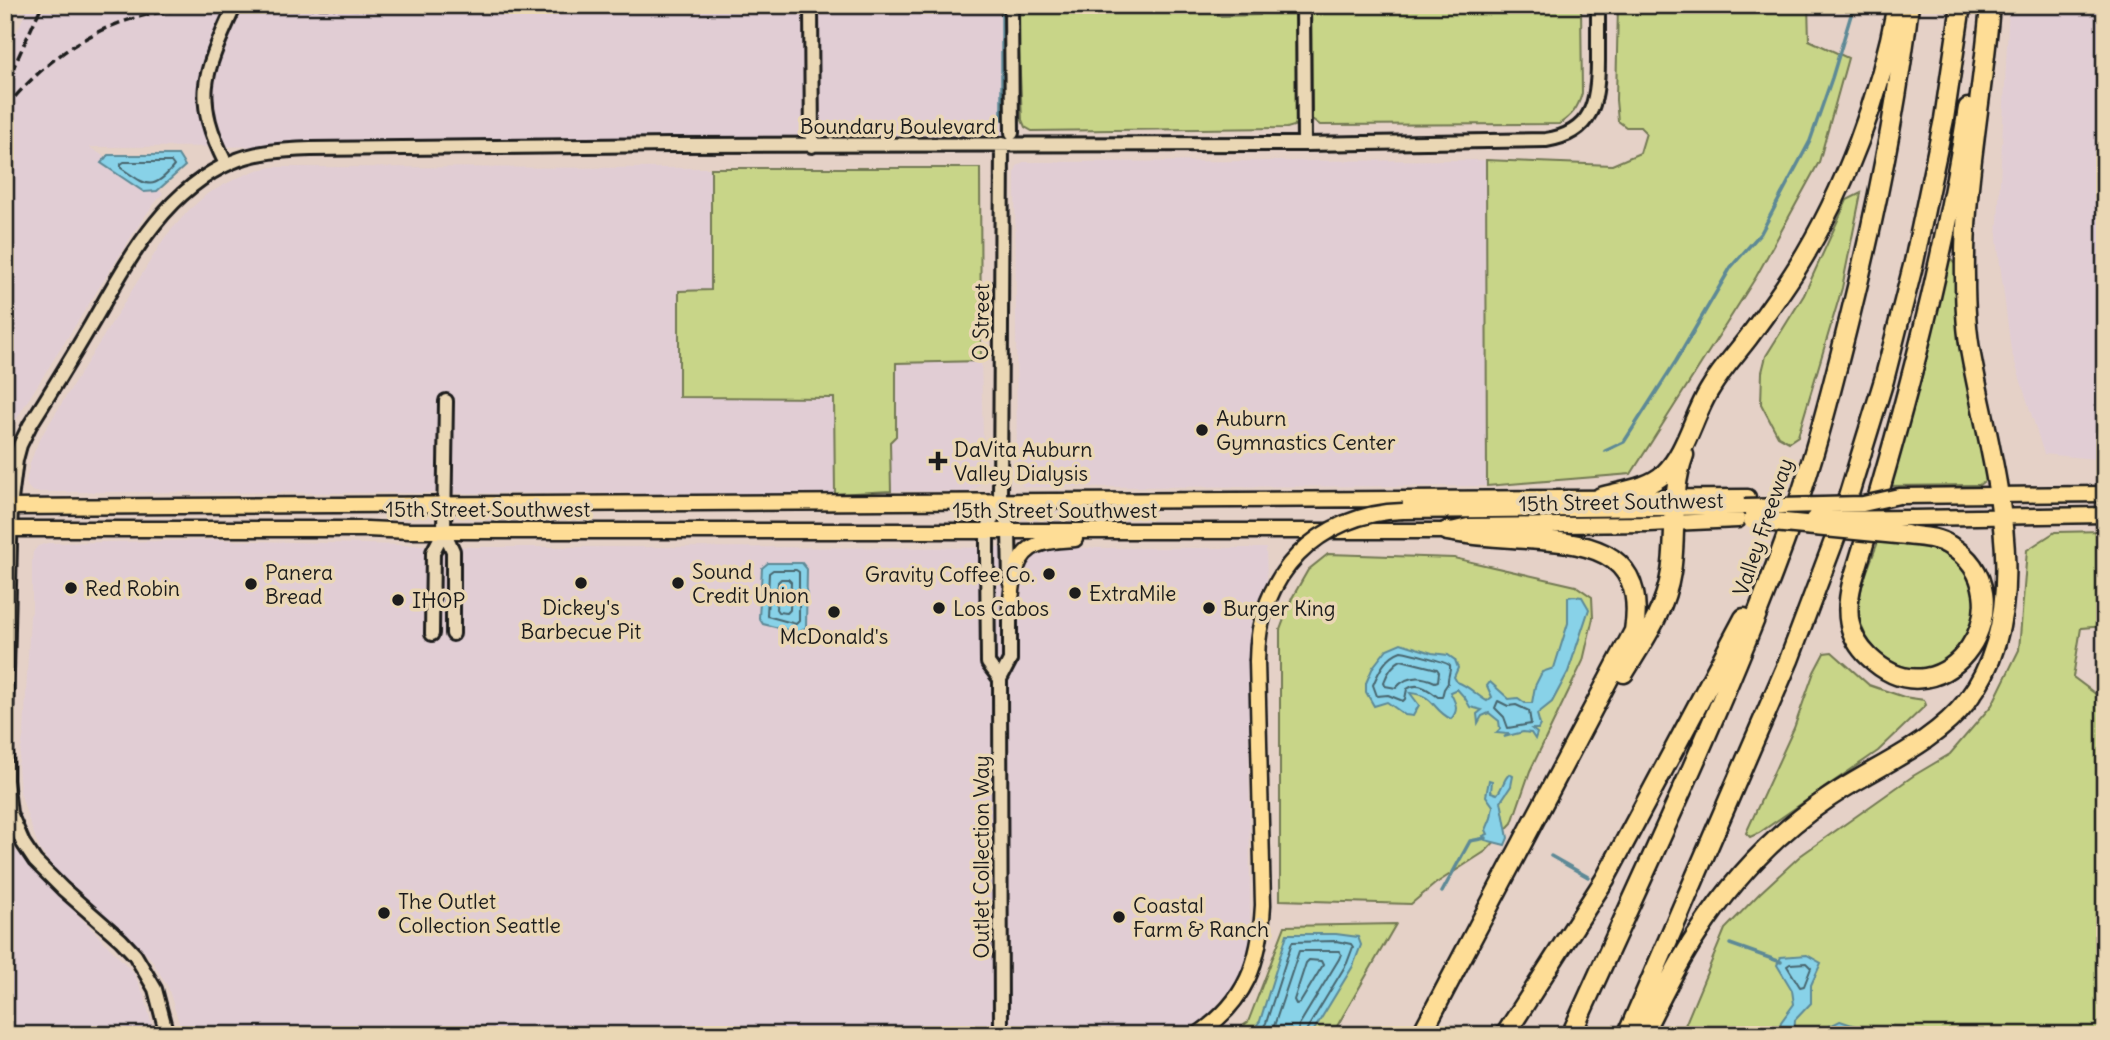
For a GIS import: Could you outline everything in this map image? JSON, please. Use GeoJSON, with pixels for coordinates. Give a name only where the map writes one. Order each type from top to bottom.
{"type":"FeatureCollection","features":[{"type":"Feature","properties":{"kind":"highway"},"geometry":{"type":"LineString","coordinates":[[1601,497],[1645,486],[1665,473],[1679,452],[1702,402],[1723,369],[1797,267],[1837,192],[1880,81],[1897,5]]}},
{"type":"Feature","properties":{"kind":"highway","name":"Valley Freeway"},"geometry":{"type":"LineString","coordinates":[[1571,1035],[1688,777],[1785,541],[1835,378],[1867,248],[1894,108],[1909,5]]}},
{"type":"Feature","properties":{"kind":"highway"},"geometry":{"type":"LineString","coordinates":[[1627,1035],[1789,660],[1837,533],[1861,459],[1914,262],[1944,119],[1961,5]]}},
{"type":"Feature","properties":{"kind":"highway"},"geometry":{"type":"LineString","coordinates":[[1746,511],[1910,526],[1947,544],[1965,558],[1976,573],[1983,594],[1980,628],[1972,645],[1956,665],[1937,676],[1904,677],[1878,666],[1863,651],[1854,639],[1848,622],[1848,604],[1852,583],[1891,454],[1937,273],[1956,181],[1984,5]]}},
{"type":"Feature","properties":{"kind":"highway"},"geometry":{"type":"LineString","coordinates":[[1642,1035],[1694,938],[1750,866],[1808,813],[1853,782],[1925,739],[1952,717],[1967,701],[1987,667],[2000,627],[2007,566],[1998,495],[1971,353],[1965,309],[1965,277],[1966,217],[1990,5]]}},
{"type":"Feature","properties":{"kind":"highway"},"geometry":{"type":"LineString","coordinates":[[1539,809],[1661,612],[1671,573],[1681,461],[1702,402]]}},
{"type":"Feature","properties":{"kind":"highway"},"geometry":{"type":"LineString","coordinates":[[1421,1035],[1634,631],[1636,611],[1633,587],[1623,570],[1606,554],[1578,544],[1447,531]]}},
{"type":"Feature","properties":{"kind":"highway"},"geometry":{"type":"LineString","coordinates":[[1505,1035],[1605,879],[1785,541]]}},
{"type":"Feature","properties":{"kind":"highway"},"geometry":{"type":"LineString","coordinates":[[1615,1035],[1656,947],[1674,925]]}},
{"type":"Feature","properties":{"kind":"main road","name":"15th Street Southwest"},"geometry":{"type":"LineString","coordinates":[[8,529],[1447,531],[1468,526],[1675,509],[1746,511],[1899,496],[2105,494]]}},
{"type":"Feature","properties":{"kind":"main road","name":"15th Street Southwest"},"geometry":{"type":"LineString","coordinates":[[8,507],[1601,497],[1675,509],[1746,511]]}},
{"type":"Feature","properties":{"kind":"main road"},"geometry":{"type":"LineString","coordinates":[[1197,1035],[1224,1013],[1237,996],[1253,969],[1261,939],[1263,905],[1257,661],[1261,619],[1269,596],[1302,550],[1328,530],[1374,513],[1675,509]]}},
{"type":"Feature","properties":{"kind":"main road"},"geometry":{"type":"LineString","coordinates":[[1910,526],[2001,515],[2105,515]]}},
{"type":"Feature","properties":{"kind":"main road"},"geometry":{"type":"LineString","coordinates":[[1010,608],[1016,568],[1036,545],[1143,532]]}},
{"type":"Feature","properties":{"kind":"street"},"geometry":{"type":"LineString","coordinates":[[226,164],[210,130],[205,100],[209,66],[235,5]]}},
{"type":"Feature","properties":{"kind":"street"},"geometry":{"type":"LineString","coordinates":[[811,5],[812,146]]}},
{"type":"Feature","properties":{"kind":"street"},"geometry":{"type":"LineString","coordinates":[[1011,5],[1012,133]]}},
{"type":"Feature","properties":{"kind":"street"},"geometry":{"type":"LineString","coordinates":[[1303,5],[1304,144]]}},
{"type":"Feature","properties":{"kind":"street","name":"Boundary Boulevard"},"geometry":{"type":"LineString","coordinates":[[8,529],[8,507],[14,467],[23,439],[118,279],[142,241],[170,206],[199,180],[226,164],[262,153],[311,149],[1304,144],[1552,139],[1571,132],[1585,121],[1593,109],[1597,95],[1598,5]]}},
{"type":"Feature","properties":{"kind":"street","name":"O Street"},"geometry":{"type":"LineString","coordinates":[[1003,144],[1000,501],[1009,531]]}},
{"type":"Feature","properties":{"kind":"street"},"geometry":{"type":"LineString","coordinates":[[432,634],[433,552],[444,531],[446,401]]}},
{"type":"Feature","properties":{"kind":"street","name":"O Street"},"geometry":{"type":"LineString","coordinates":[[988,530],[1000,501]]}},
{"type":"Feature","properties":{"kind":"street"},"geometry":{"type":"LineString","coordinates":[[8,529],[6,790],[10,813],[23,843],[35,861],[62,889],[121,940],[139,961],[155,989],[167,1035]]}},
{"type":"Feature","properties":{"kind":"street","name":"Outlet Collection Way"},"geometry":{"type":"LineString","coordinates":[[988,530],[988,663],[1000,679]]}},
{"type":"Feature","properties":{"kind":"street"},"geometry":{"type":"LineString","coordinates":[[444,531],[453,551],[453,634]]}},
{"type":"Feature","properties":{"kind":"street","name":"Outlet Collection Way"},"geometry":{"type":"LineString","coordinates":[[1001,1035],[1000,679],[1010,660],[1009,531]]}},
{"type":"Feature","properties":{"kind":"shaded area"},"geometry":{"type":"Polygon","coordinates":[[[29,5],[1007,5],[1006,144],[89,147],[163,193],[142,220],[18,416],[5,441],[5,57],[29,5]]]}},
{"type":"Feature","properties":{"kind":"shaded area"},"geometry":{"type":"Polygon","coordinates":[[[2009,5],[2105,5],[2105,460],[2044,454],[2011,350],[1997,240],[2009,5]]]}},
{"type":"Feature","properties":{"kind":"shaded area"},"geometry":{"type":"Polygon","coordinates":[[[1486,160],[1487,486],[1024,487],[1018,481],[1017,166],[1023,162],[1486,160]]]}},
{"type":"Feature","properties":{"kind":"shaded area"},"geometry":{"type":"Polygon","coordinates":[[[272,167],[711,168],[711,291],[680,291],[835,398],[835,494],[32,491],[26,482],[39,440],[165,237],[207,194],[237,178],[272,167]]]}},
{"type":"Feature","properties":{"kind":"shaded area"},"geometry":{"type":"Polygon","coordinates":[[[981,361],[984,478],[980,485],[969,492],[891,491],[890,442],[896,436],[896,362],[981,361]]]}},
{"type":"Feature","properties":{"kind":"shaded area"},"geometry":{"type":"Polygon","coordinates":[[[220,540],[476,547],[1266,548],[1267,581],[1253,611],[1249,636],[1249,954],[1235,985],[1204,1020],[1174,1035],[180,1035],[168,987],[151,959],[54,869],[40,850],[29,821],[20,792],[18,765],[24,733],[32,612],[32,561],[33,552],[38,546],[47,543],[220,540]]]}},
{"type":"Feature","properties":{"kind":"shaded area"},"geometry":{"type":"Polygon","coordinates":[[[5,839],[133,972],[145,997],[154,1035],[5,1035],[5,839]]]}},
{"type":"Feature","properties":{"kind":"green space"},"geometry":{"type":"Polygon","coordinates":[[[1017,5],[1218,5],[1218,16],[1260,15],[1260,5],[1296,5],[1297,122],[1287,128],[1032,131],[1025,127],[1022,120],[1017,5]]]}},
{"type":"Feature","properties":{"kind":"green space"},"geometry":{"type":"Polygon","coordinates":[[[1311,5],[1581,5],[1582,93],[1574,111],[1559,124],[1320,125],[1312,119],[1311,5]]]}},
{"type":"Feature","properties":{"kind":"green space"},"geometry":{"type":"Polygon","coordinates":[[[1618,5],[1808,5],[1809,40],[1848,58],[1819,162],[1756,277],[1631,474],[1487,486],[1486,160],[1612,165],[1640,153],[1646,133],[1640,127],[1626,127],[1618,121],[1618,5]]]}},
{"type":"Feature","properties":{"kind":"green space"},"geometry":{"type":"Polygon","coordinates":[[[711,168],[980,168],[981,361],[896,363],[896,436],[890,442],[891,491],[835,494],[834,398],[679,397],[679,291],[711,290],[711,168]]]}},
{"type":"Feature","properties":{"kind":"green space"},"geometry":{"type":"Polygon","coordinates":[[[1861,193],[1842,288],[1798,436],[1789,442],[1778,436],[1761,404],[1762,372],[1766,356],[1804,295],[1847,200],[1861,193]]]}},
{"type":"Feature","properties":{"kind":"green space"},"geometry":{"type":"Polygon","coordinates":[[[1951,260],[1955,264],[1963,345],[1987,479],[1979,485],[1888,486],[1928,346],[1948,261],[1951,260]]]}},
{"type":"Feature","properties":{"kind":"green space"},"geometry":{"type":"Polygon","coordinates":[[[2105,531],[2105,626],[2081,628],[2073,677],[2105,701],[2105,1035],[1681,1035],[1725,929],[1800,856],[1913,776],[1950,754],[1992,705],[2019,650],[2027,550],[2055,532],[2105,531]]]}},
{"type":"Feature","properties":{"kind":"green space"},"geometry":{"type":"Polygon","coordinates":[[[1878,542],[1918,546],[1939,552],[1963,568],[1974,584],[1977,602],[1972,632],[1961,649],[1947,662],[1933,668],[1905,667],[1879,653],[1862,628],[1859,614],[1860,596],[1878,542]]]}},
{"type":"Feature","properties":{"kind":"green space"},"geometry":{"type":"Polygon","coordinates":[[[1328,554],[1454,558],[1576,586],[1592,597],[1593,618],[1583,661],[1530,771],[1512,823],[1486,851],[1435,884],[1411,904],[1280,900],[1280,630],[1292,598],[1308,570],[1328,554]]]}},
{"type":"Feature","properties":{"kind":"green space"},"geometry":{"type":"Polygon","coordinates":[[[1832,652],[1869,685],[1904,697],[1924,700],[1926,705],[1878,751],[1750,837],[1746,833],[1794,728],[1814,672],[1824,653],[1832,652]]]}},
{"type":"Feature","properties":{"kind":"green space"},"geometry":{"type":"Polygon","coordinates":[[[1396,924],[1332,1035],[1231,1035],[1248,1022],[1285,926],[1396,924]]]}},
{"type":"Feature","properties":{"kind":"water"},"geometry":{"type":"Polygon","coordinates":[[[108,155],[178,155],[185,166],[157,191],[144,192],[101,163],[108,155]]]}},
{"type":"Feature","properties":{"kind":"water"},"geometry":{"type":"Polygon","coordinates":[[[768,563],[802,563],[807,569],[806,627],[799,633],[763,624],[759,618],[762,568],[768,563]]]}},
{"type":"Feature","properties":{"kind":"water"},"geometry":{"type":"Polygon","coordinates":[[[1568,597],[1582,597],[1589,609],[1568,672],[1552,702],[1537,714],[1540,725],[1538,729],[1532,729],[1537,733],[1535,739],[1531,733],[1523,732],[1504,737],[1508,734],[1496,733],[1500,729],[1499,721],[1489,713],[1482,716],[1478,723],[1477,714],[1482,710],[1470,707],[1457,689],[1450,692],[1456,709],[1451,719],[1418,694],[1410,693],[1419,705],[1413,716],[1405,715],[1387,702],[1374,706],[1366,692],[1366,683],[1373,667],[1387,649],[1401,643],[1448,655],[1455,660],[1458,668],[1454,677],[1457,682],[1487,701],[1492,697],[1487,686],[1490,682],[1509,699],[1518,698],[1525,703],[1532,703],[1535,686],[1542,672],[1554,668],[1568,623],[1568,597]]]}},
{"type":"Feature","properties":{"kind":"water"},"geometry":{"type":"Polygon","coordinates":[[[1509,774],[1513,776],[1511,786],[1501,801],[1508,838],[1505,845],[1485,840],[1483,836],[1488,834],[1486,830],[1493,806],[1486,796],[1489,780],[1492,781],[1491,792],[1497,794],[1509,774]]]}},
{"type":"Feature","properties":{"kind":"water"},"geometry":{"type":"Polygon","coordinates":[[[1287,934],[1358,937],[1361,945],[1353,966],[1311,1035],[1249,1035],[1260,1021],[1287,934]]]}},
{"type":"Feature","properties":{"kind":"water"},"geometry":{"type":"Polygon","coordinates":[[[1807,955],[1821,963],[1811,985],[1811,1003],[1795,1020],[1794,1035],[1778,1035],[1781,1022],[1794,1004],[1792,990],[1777,965],[1781,957],[1807,955]]]}},
{"type":"Feature","properties":{"kind":"water"},"geometry":{"type":"Polygon","coordinates":[[[1840,1021],[1870,1031],[1875,1035],[1812,1035],[1840,1021]]]}},
{"type":"Feature","properties":{"kind":"waterway"},"geometry":{"type":"LineString","coordinates":[[1002,5],[1002,119]]}},
{"type":"Feature","properties":{"kind":"waterway"},"geometry":{"type":"LineString","coordinates":[[1605,451],[1624,442],[1676,361],[1731,267],[1761,233],[1810,141],[1854,5]]}},
{"type":"Feature","properties":{"kind":"waterway"},"geometry":{"type":"LineString","coordinates":[[1442,892],[1470,841],[1486,838]]}},
{"type":"Feature","properties":{"kind":"waterway"},"geometry":{"type":"LineString","coordinates":[[1551,856],[1588,877]]}},
{"type":"Feature","properties":{"kind":"waterway"},"geometry":{"type":"LineString","coordinates":[[1730,944],[1781,962]]}},
{"type":"Feature","properties":{"kind":"railway"},"geometry":{"type":"LineString","coordinates":[[5,86],[42,5]]}},
{"type":"Feature","properties":{"kind":"railway"},"geometry":{"type":"LineString","coordinates":[[5,108],[29,82],[68,49],[114,25],[163,12],[214,7],[577,9]]}},
{"type":"Feature","properties":{"kind":"place","name":"Auburn Gymnastics Center"},"geometry":{"type":"Point","coordinates":[1202,430]}},
{"type":"Feature","properties":{"kind":"place","name":"DaVita Auburn Valley Dialysis"},"geometry":{"type":"Point","coordinates":[938,461]}},
{"type":"Feature","properties":{"kind":"place","name":"Gravity Coffee Co."},"geometry":{"type":"Point","coordinates":[1049,574]}},
{"type":"Feature","properties":{"kind":"place","name":"Dickey's Barbecue Pit"},"geometry":{"type":"Point","coordinates":[581,583]}},
{"type":"Feature","properties":{"kind":"place","name":"Sound Credit Union"},"geometry":{"type":"Point","coordinates":[678,583]}},
{"type":"Feature","properties":{"kind":"place","name":"Panera Bread"},"geometry":{"type":"Point","coordinates":[251,584]}},
{"type":"Feature","properties":{"kind":"place","name":"Red Robin"},"geometry":{"type":"Point","coordinates":[71,588]}},
{"type":"Feature","properties":{"kind":"place","name":"ExtraMile"},"geometry":{"type":"Point","coordinates":[1075,593]}},
{"type":"Feature","properties":{"kind":"place","name":"IHOP"},"geometry":{"type":"Point","coordinates":[398,600]}},
{"type":"Feature","properties":{"kind":"place","name":"Los Cabos"},"geometry":{"type":"Point","coordinates":[939,608]}},
{"type":"Feature","properties":{"kind":"place","name":"Burger King"},"geometry":{"type":"Point","coordinates":[1209,608]}},
{"type":"Feature","properties":{"kind":"place","name":"McDonald's"},"geometry":{"type":"Point","coordinates":[834,612]}},
{"type":"Feature","properties":{"kind":"place","name":"The Outlet Collection Seattle"},"geometry":{"type":"Point","coordinates":[384,913]}},
{"type":"Feature","properties":{"kind":"place","name":"Coastal Farm & Ranch"},"geometry":{"type":"Point","coordinates":[1119,917]}}]}
